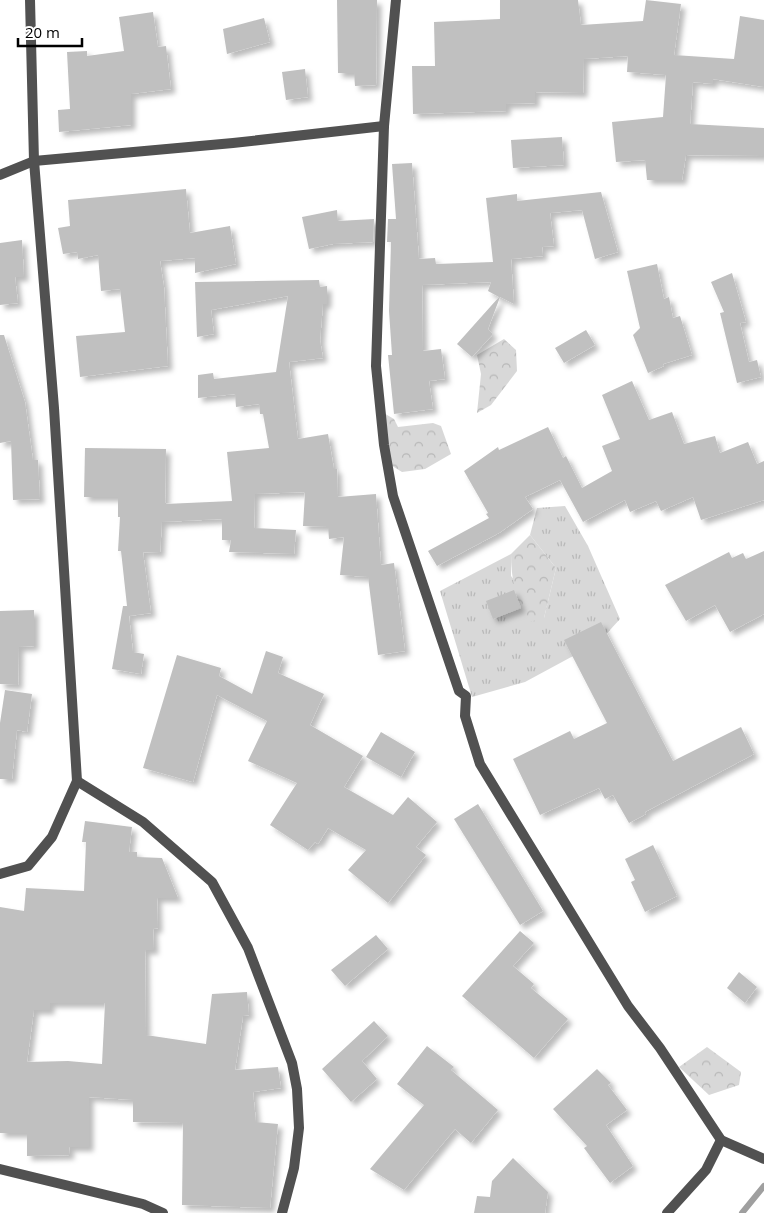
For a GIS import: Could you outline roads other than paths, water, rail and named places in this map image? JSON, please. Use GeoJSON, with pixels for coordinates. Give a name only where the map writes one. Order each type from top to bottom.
{"type":"FeatureCollection","features":[{"type":"Feature","properties":{"kind":"street"},"geometry":{"type":"LineString","coordinates":[[0,874],[28,866],[52,837],[77,781],[54,408],[34,161],[30,0]]}},
{"type":"Feature","properties":{"kind":"street"},"geometry":{"type":"LineString","coordinates":[[396,0],[384,126],[376,366],[384,446],[393,496],[459,692],[466,696],[465,716],[480,764],[628,1006],[660,1048],[721,1140],[764,1159]]}},
{"type":"Feature","properties":{"kind":"street"},"geometry":{"type":"LineString","coordinates":[[0,175],[34,161],[233,143],[384,126]]}},
{"type":"Feature","properties":{"kind":"street"},"geometry":{"type":"LineString","coordinates":[[77,781],[142,822],[212,882],[248,948],[292,1063],[297,1089],[299,1128],[295,1160],[282,1213]]}},
{"type":"Feature","properties":{"kind":"street"},"geometry":{"type":"LineString","coordinates":[[667,1213],[706,1170],[721,1140]]}},
{"type":"Feature","properties":{"kind":"street"},"geometry":{"type":"LineString","coordinates":[[0,1169],[143,1204],[163,1213]]}},
{"type":"Feature","properties":{"kind":"waterway"},"geometry":{"type":"LineString","coordinates":[[742,1213],[764,1186]]}}]}
